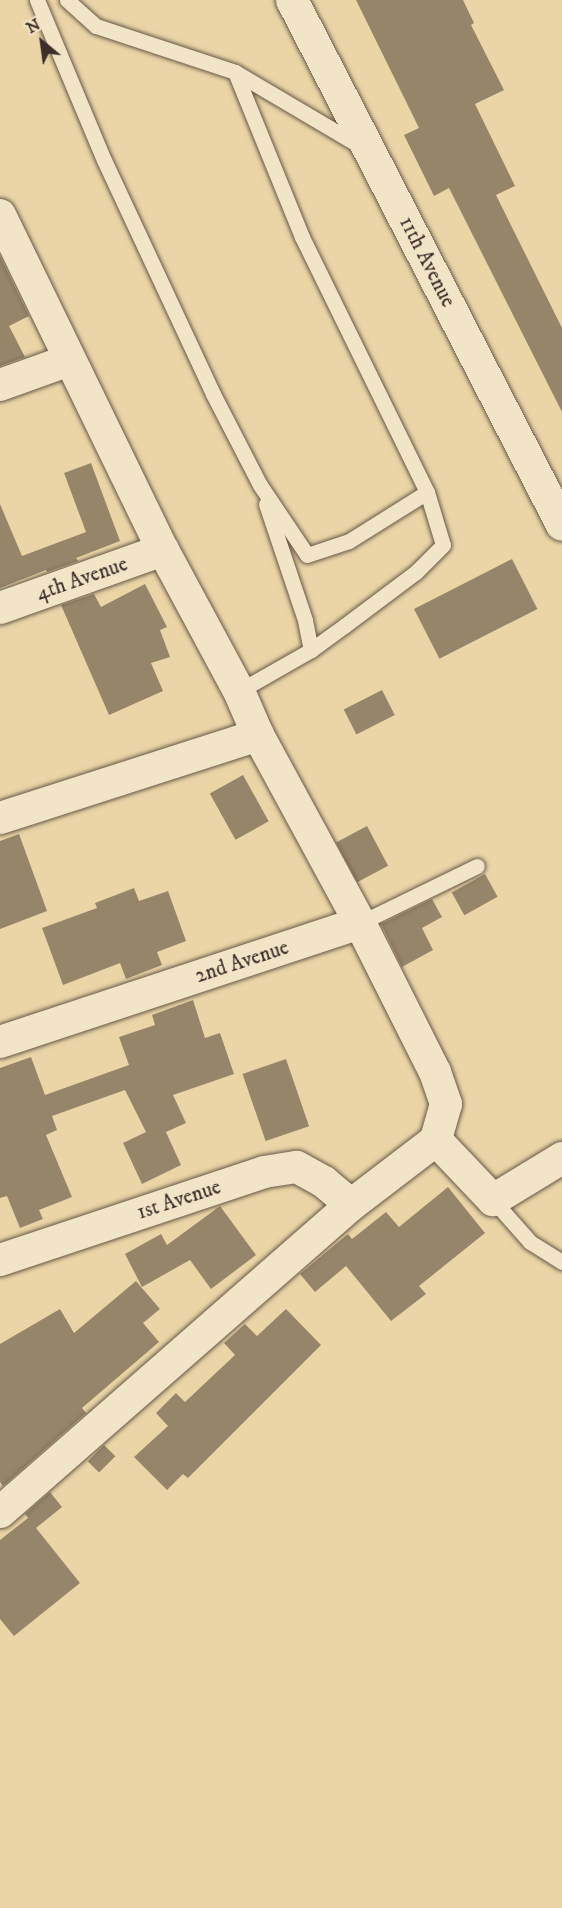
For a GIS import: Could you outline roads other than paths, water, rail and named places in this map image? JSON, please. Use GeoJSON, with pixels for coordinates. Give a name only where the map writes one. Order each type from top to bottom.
{"type":"FeatureCollection","features":[{"type":"Feature","properties":{"kind":"street","name":"11th Avenue"},"geometry":{"type":"LineString","coordinates":[[292,0],[562,525]]}},
{"type":"Feature","properties":{"kind":"street"},"geometry":{"type":"LineString","coordinates":[[0,214],[163,550],[239,691],[258,735],[360,923],[435,1072],[446,1104],[436,1140],[351,1205],[0,1512]]}},
{"type":"Feature","properties":{"kind":"street"},"geometry":{"type":"LineString","coordinates":[[0,385],[70,360]]}},
{"type":"Feature","properties":{"kind":"street","name":"4th Avenue"},"geometry":{"type":"LineString","coordinates":[[0,608],[163,550]]}},
{"type":"Feature","properties":{"kind":"street"},"geometry":{"type":"LineString","coordinates":[[0,818],[258,735]]}},
{"type":"Feature","properties":{"kind":"street","name":"2nd Avenue"},"geometry":{"type":"LineString","coordinates":[[0,1042],[360,923]]}},
{"type":"Feature","properties":{"kind":"street"},"geometry":{"type":"LineString","coordinates":[[436,1140],[493,1200],[562,1158]]}},
{"type":"Feature","properties":{"kind":"street","name":"1st Avenue"},"geometry":{"type":"LineString","coordinates":[[0,1260],[264,1172],[297,1167],[324,1182],[351,1205]]}},
{"type":"Feature","properties":{"kind":"lane"},"geometry":{"type":"LineString","coordinates":[[37,0],[104,160],[213,394],[260,485],[307,555],[349,541],[427,492]]}},
{"type":"Feature","properties":{"kind":"lane"},"geometry":{"type":"LineString","coordinates":[[67,0],[96,26],[235,72],[370,152]]}},
{"type":"Feature","properties":{"kind":"lane"},"geometry":{"type":"LineString","coordinates":[[235,72],[302,237],[427,492],[442,545],[416,572],[311,650],[239,691]]}},
{"type":"Feature","properties":{"kind":"lane"},"geometry":{"type":"LineString","coordinates":[[260,485],[305,620],[311,650]]}},
{"type":"Feature","properties":{"kind":"lane","name":"2nd Avenue"},"geometry":{"type":"LineString","coordinates":[[360,923],[477,866]]}},
{"type":"Feature","properties":{"kind":"lane"},"geometry":{"type":"LineString","coordinates":[[493,1200],[530,1242],[562,1262]]}}]}
